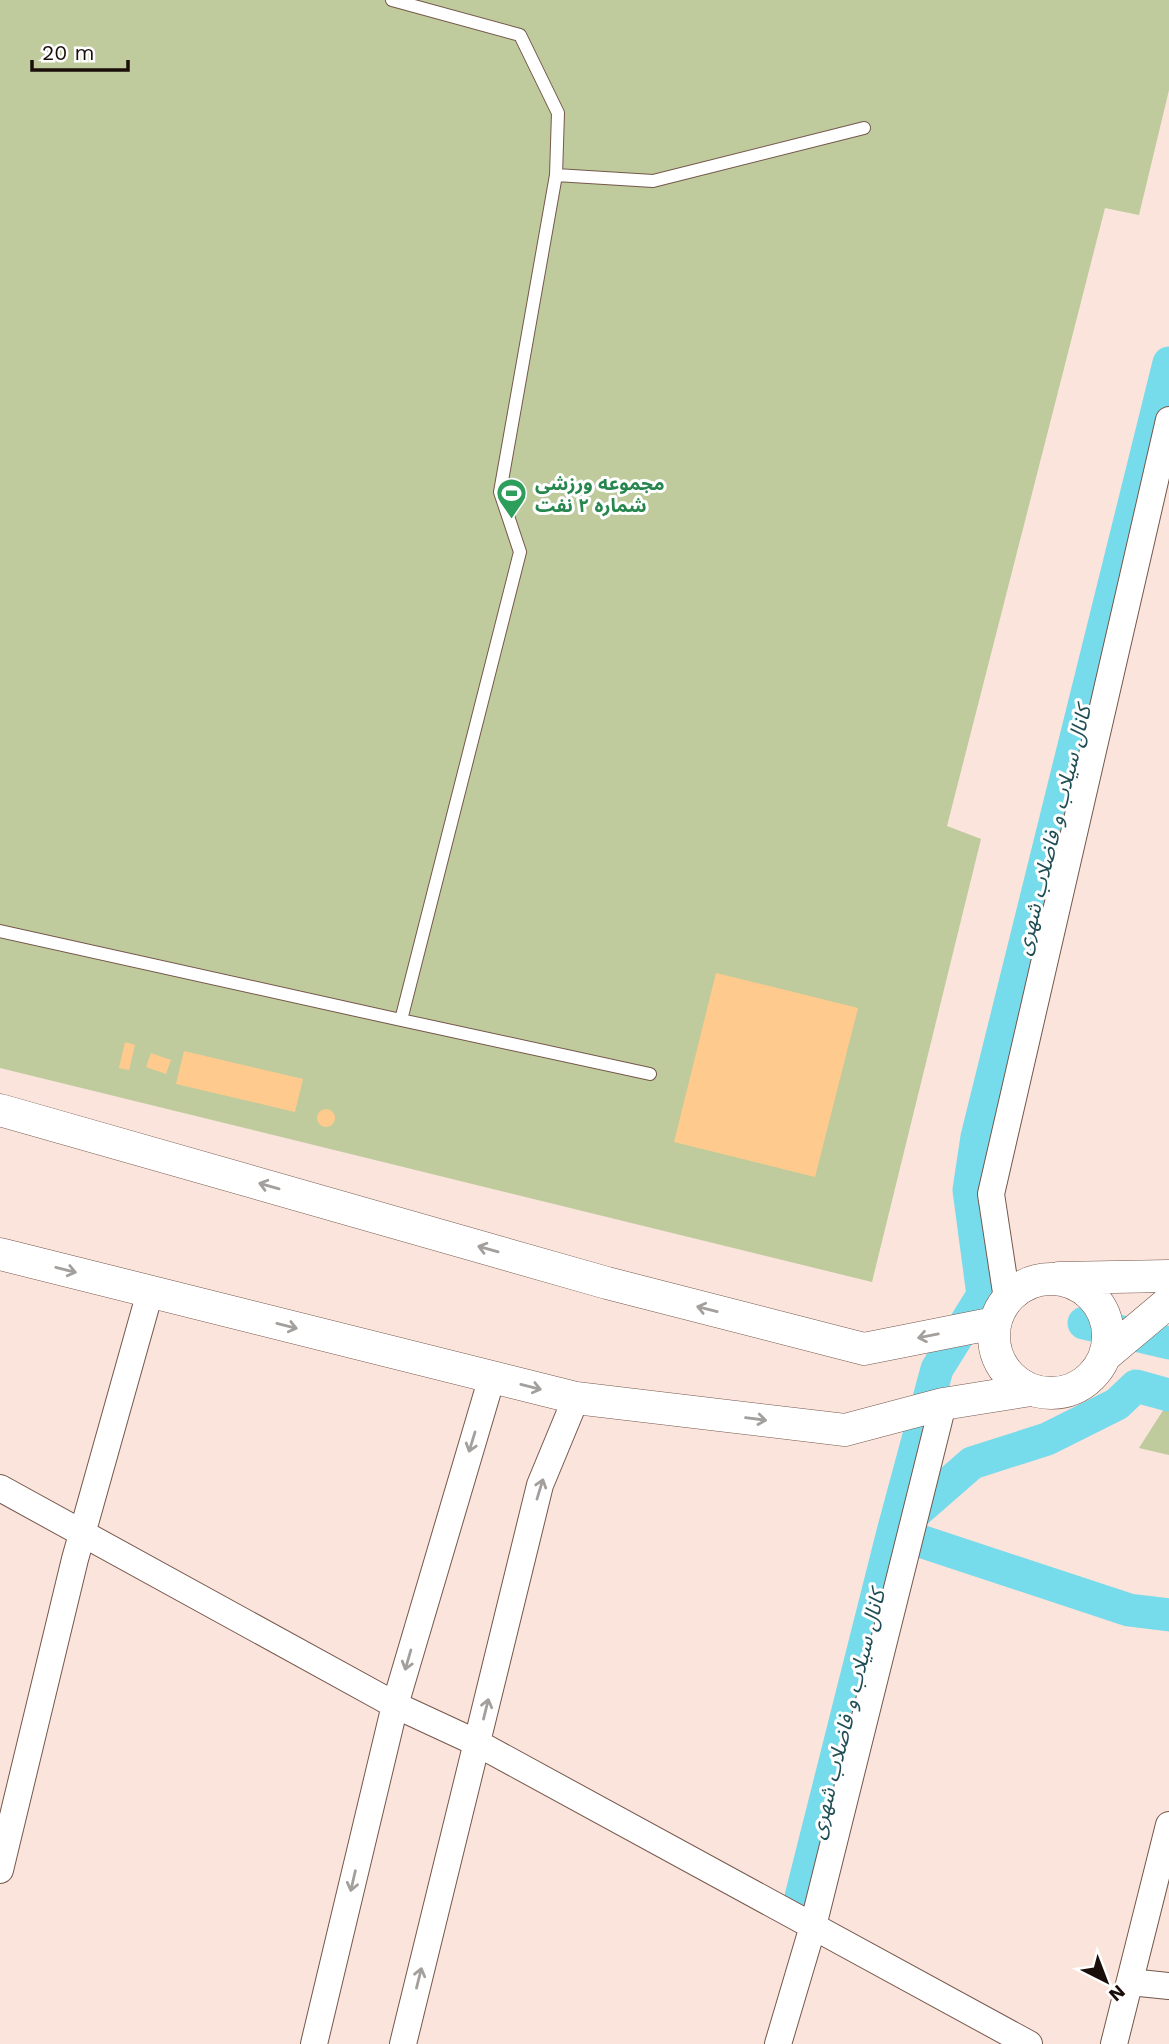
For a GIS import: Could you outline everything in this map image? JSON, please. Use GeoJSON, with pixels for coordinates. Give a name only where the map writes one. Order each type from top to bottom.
{"type":"FeatureCollection","features":[{"type":"Feature","properties":{"kind":"street"},"geometry":{"type":"LineString","coordinates":[[1031,1390],[1010,1377],[999,1361],[994,1342],[1001,1311],[991,1194],[1169,420]]}},
{"type":"Feature","properties":{"kind":"street"},"geometry":{"type":"LineString","coordinates":[[0,1110],[607,1283],[864,1349],[1001,1311],[1028,1284],[1054,1279],[1169,1276]]}},
{"type":"Feature","properties":{"kind":"street"},"geometry":{"type":"LineString","coordinates":[[0,1254],[576,1398],[845,1430],[943,1404],[1031,1390],[1053,1394],[1076,1389],[1094,1375],[1106,1355],[1169,1302]]}},
{"type":"Feature","properties":{"kind":"street"},"geometry":{"type":"LineString","coordinates":[[1054,1279],[1080,1285],[1099,1303],[1109,1328],[1106,1355]]}},
{"type":"Feature","properties":{"kind":"street"},"geometry":{"type":"LineString","coordinates":[[0,1870],[82,1533],[150,1292]]}},
{"type":"Feature","properties":{"kind":"street"},"geometry":{"type":"LineString","coordinates":[[314,2044],[395,1705],[492,1377]]}},
{"type":"Feature","properties":{"kind":"street"},"geometry":{"type":"LineString","coordinates":[[402,2044],[540,1485],[576,1398]]}},
{"type":"Feature","properties":{"kind":"street"},"geometry":{"type":"LineString","coordinates":[[778,2044],[813,1926],[943,1404]]}},
{"type":"Feature","properties":{"kind":"street"},"geometry":{"type":"LineString","coordinates":[[0,1488],[395,1705],[477,1743],[1029,2044]]}},
{"type":"Feature","properties":{"kind":"street"},"geometry":{"type":"LineString","coordinates":[[1114,2044],[1169,1825]]}},
{"type":"Feature","properties":{"kind":"street"},"geometry":{"type":"LineString","coordinates":[[1130,1982],[1169,1986]]}},
{"type":"Feature","properties":{"kind":"lane"},"geometry":{"type":"LineString","coordinates":[[391,0],[520,35],[558,113],[556,176],[500,492],[520,552],[401,1020]]}},
{"type":"Feature","properties":{"kind":"lane"},"geometry":{"type":"LineString","coordinates":[[556,176],[653,181],[864,128]]}},
{"type":"Feature","properties":{"kind":"lane"},"geometry":{"type":"LineString","coordinates":[[0,931],[650,1074]]}},
{"type":"Feature","properties":{"kind":"green space","name":"مجموعه ورزشی شماره ۲ نفت"},"geometry":{"type":"Polygon","coordinates":[[[0,0],[1169,0],[1169,90],[1139,215],[1105,208],[947,826],[981,839],[872,1282],[0,1068],[0,0]]]}},
{"type":"Feature","properties":{"kind":"green space"},"geometry":{"type":"Polygon","coordinates":[[[1169,1401],[1169,1455],[1139,1448],[1169,1401]]]}},
{"type":"Feature","properties":{"kind":"building"},"geometry":{"type":"Polygon","coordinates":[[[716,973],[858,1008],[815,1177],[674,1142],[716,973]]]}},
{"type":"Feature","properties":{"kind":"building"},"geometry":{"type":"Polygon","coordinates":[[[125,1042],[135,1045],[129,1070],[119,1068],[125,1042]]]}},
{"type":"Feature","properties":{"kind":"building"},"geometry":{"type":"Polygon","coordinates":[[[184,1051],[303,1079],[295,1112],[176,1084],[184,1051]]]}},
{"type":"Feature","properties":{"kind":"building"},"geometry":{"type":"Polygon","coordinates":[[[151,1053],[171,1060],[166,1074],[146,1067],[151,1053]]]}},
{"type":"Feature","properties":{"kind":"building"},"geometry":{"type":"Polygon","coordinates":[[[322,1109],[330,1109],[335,1118],[333,1125],[322,1127],[317,1122],[317,1114],[322,1109]]]}},
{"type":"Feature","properties":{"kind":"waterway","name":"کانال سیلاب و فاضلاب شهری"},"geometry":{"type":"LineString","coordinates":[[801,1897],[937,1369],[983,1295],[969,1190],[977,1137],[1169,363]]}},
{"type":"Feature","properties":{"kind":"waterway","name":"کانال سیلاب و فاضلاب شهری"},"geometry":{"type":"LineString","coordinates":[[1084,1323],[1169,1343]]}},
{"type":"Feature","properties":{"kind":"waterway","name":"کانال سیلاب و فاضلاب شهری"},"geometry":{"type":"LineString","coordinates":[[1169,1395],[1136,1386],[1117,1404],[1047,1439],[972,1463],[893,1532],[1129,1610],[1169,1615]]}},
{"type":"Feature","properties":{"kind":"place","name":"مجموعه ورزشی شماره ۲ نفت"},"geometry":{"type":"Point","coordinates":[512,521]}}]}
